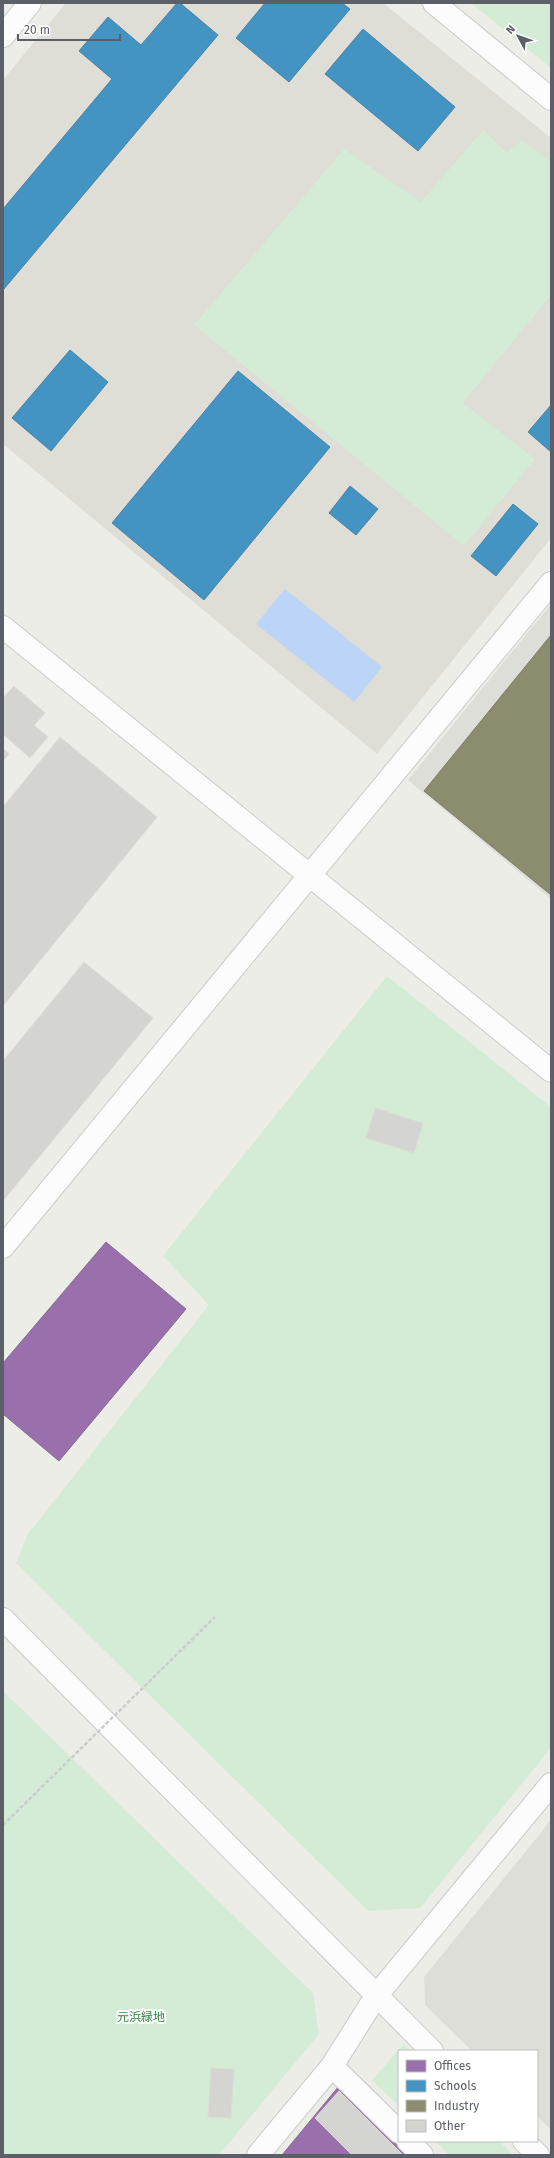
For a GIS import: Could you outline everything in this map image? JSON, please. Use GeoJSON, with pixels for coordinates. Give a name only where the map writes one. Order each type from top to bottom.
{"type":"FeatureCollection","features":[{"type":"Feature","properties":{"kind":"street"},"geometry":{"type":"LineString","coordinates":[[3,36],[30,3]]}},
{"type":"Feature","properties":{"kind":"street"},"geometry":{"type":"LineString","coordinates":[[434,3],[551,99]]}},
{"type":"Feature","properties":{"kind":"street"},"geometry":{"type":"LineString","coordinates":[[3,1247],[551,583]]}},
{"type":"Feature","properties":{"kind":"street"},"geometry":{"type":"LineString","coordinates":[[3,627],[308,876],[551,1071]]}},
{"type":"Feature","properties":{"kind":"street"},"geometry":{"type":"LineString","coordinates":[[3,1619],[431,2050]]}},
{"type":"Feature","properties":{"kind":"street"},"geometry":{"type":"LineString","coordinates":[[258,2155],[332,2066],[376,1996],[551,1784]]}},
{"type":"Feature","properties":{"kind":"street"},"geometry":{"type":"LineString","coordinates":[[332,2066],[398,2131]]}},
{"type":"Feature","properties":{"kind":"street"},"geometry":{"type":"LineString","coordinates":[[409,2142],[422,2155]]}},
{"type":"Feature","properties":{"kind":"street"},"geometry":{"type":"LineString","coordinates":[[525,2142],[538,2155]]}},
{"type":"Feature","properties":{"kind":"path"},"geometry":{"type":"LineString","coordinates":[[3,1824],[215,1617]]}},
{"type":"Feature","properties":{"kind":"shaded area"},"geometry":{"type":"Polygon","coordinates":[[[66,3],[383,3],[551,138],[551,538],[377,754],[3,444],[3,80],[66,3]]]}},
{"type":"Feature","properties":{"kind":"shaded area"},"geometry":{"type":"Polygon","coordinates":[[[551,604],[551,899],[408,780],[551,604]]]}},
{"type":"Feature","properties":{"kind":"shaded area"},"geometry":{"type":"Polygon","coordinates":[[[551,1820],[551,2130],[538,2117],[538,2050],[471,2050],[425,2005],[424,1977],[551,1820]]]}},
{"type":"Feature","properties":{"kind":"green space"},"geometry":{"type":"Polygon","coordinates":[[[471,3],[551,3],[551,68],[471,3]]]}},
{"type":"Feature","properties":{"kind":"green space"},"geometry":{"type":"Polygon","coordinates":[[[483,130],[507,153],[522,140],[551,162],[551,295],[463,403],[535,459],[464,546],[194,325],[344,149],[421,202],[483,130]]]}},
{"type":"Feature","properties":{"kind":"green space"},"geometry":{"type":"Polygon","coordinates":[[[387,976],[551,1107],[551,1748],[420,1908],[368,1911],[16,1563],[28,1534],[209,1305],[163,1256],[387,976]]]}},
{"type":"Feature","properties":{"kind":"green space","name":"元浜緑地"},"geometry":{"type":"Polygon","coordinates":[[[3,1691],[313,1993],[319,2034],[219,2155],[3,2155],[3,1691]]]}},
{"type":"Feature","properties":{"kind":"green space"},"geometry":{"type":"Polygon","coordinates":[[[403,2045],[409,2050],[399,2050],[403,2045]]]}},
{"type":"Feature","properties":{"kind":"green space"},"geometry":{"type":"Polygon","coordinates":[[[398,2051],[398,2105],[372,2080],[398,2051]]]}},
{"type":"Feature","properties":{"kind":"green space"},"geometry":{"type":"Polygon","coordinates":[[[436,2142],[500,2142],[513,2155],[449,2155],[436,2142]]]}},
{"type":"Feature","properties":{"kind":"water"},"geometry":{"type":"Polygon","coordinates":[[[285,589],[382,667],[354,702],[256,624],[285,589]]]}},
{"type":"Feature","properties":{"kind":"building: Offices"},"geometry":{"type":"Polygon","coordinates":[[[106,1242],[186,1309],[59,1461],[3,1414],[3,1363],[106,1242]]]}},
{"type":"Feature","properties":{"kind":"building: Offices"},"geometry":{"type":"Polygon","coordinates":[[[339,2086],[407,2155],[282,2155],[339,2086]]]}},
{"type":"Feature","properties":{"kind":"building: Schools"},"geometry":{"type":"Polygon","coordinates":[[[177,3],[180,3],[218,35],[3,290],[3,209],[112,79],[79,51],[108,17],[141,45],[177,3]]]}},
{"type":"Feature","properties":{"kind":"building: Schools"},"geometry":{"type":"Polygon","coordinates":[[[265,3],[342,3],[350,9],[289,82],[236,38],[265,3]]]}},
{"type":"Feature","properties":{"kind":"building: Schools"},"geometry":{"type":"Polygon","coordinates":[[[363,29],[455,107],[418,151],[325,74],[363,29]]]}},
{"type":"Feature","properties":{"kind":"building: Schools"},"geometry":{"type":"Polygon","coordinates":[[[70,350],[108,382],[51,451],[12,418],[70,350]]]}},
{"type":"Feature","properties":{"kind":"building: Schools"},"geometry":{"type":"Polygon","coordinates":[[[238,371],[330,447],[204,600],[112,523],[238,371]]]}},
{"type":"Feature","properties":{"kind":"building: Schools"},"geometry":{"type":"Polygon","coordinates":[[[551,405],[551,452],[528,432],[551,405]]]}},
{"type":"Feature","properties":{"kind":"building: Schools"},"geometry":{"type":"Polygon","coordinates":[[[350,486],[378,509],[356,535],[329,513],[350,486]]]}},
{"type":"Feature","properties":{"kind":"building: Schools"},"geometry":{"type":"Polygon","coordinates":[[[513,504],[538,524],[496,576],[471,556],[513,504]]]}},
{"type":"Feature","properties":{"kind":"building: Industry"},"geometry":{"type":"Polygon","coordinates":[[[551,635],[551,895],[424,791],[551,635]]]}},
{"type":"Feature","properties":{"kind":"building: Other"},"geometry":{"type":"Polygon","coordinates":[[[14,686],[45,713],[34,725],[48,737],[30,758],[3,734],[3,698],[14,686]]]}},
{"type":"Feature","properties":{"kind":"building: Other"},"geometry":{"type":"Polygon","coordinates":[[[60,737],[157,817],[3,1006],[3,807],[60,737]]]}},
{"type":"Feature","properties":{"kind":"building: Other"},"geometry":{"type":"Polygon","coordinates":[[[3,748],[9,754],[3,761],[3,748]]]}},
{"type":"Feature","properties":{"kind":"building: Other"},"geometry":{"type":"Polygon","coordinates":[[[84,962],[153,1018],[3,1201],[3,1061],[84,962]]]}},
{"type":"Feature","properties":{"kind":"building: Other"},"geometry":{"type":"Polygon","coordinates":[[[375,1108],[423,1123],[414,1153],[366,1138],[375,1108]]]}},
{"type":"Feature","properties":{"kind":"building: Other"},"geometry":{"type":"Polygon","coordinates":[[[211,2068],[234,2069],[231,2118],[208,2117],[211,2068]]]}},
{"type":"Feature","properties":{"kind":"building: Other"},"geometry":{"type":"Polygon","coordinates":[[[339,2091],[403,2155],[352,2155],[315,2118],[339,2091]]]}}]}
